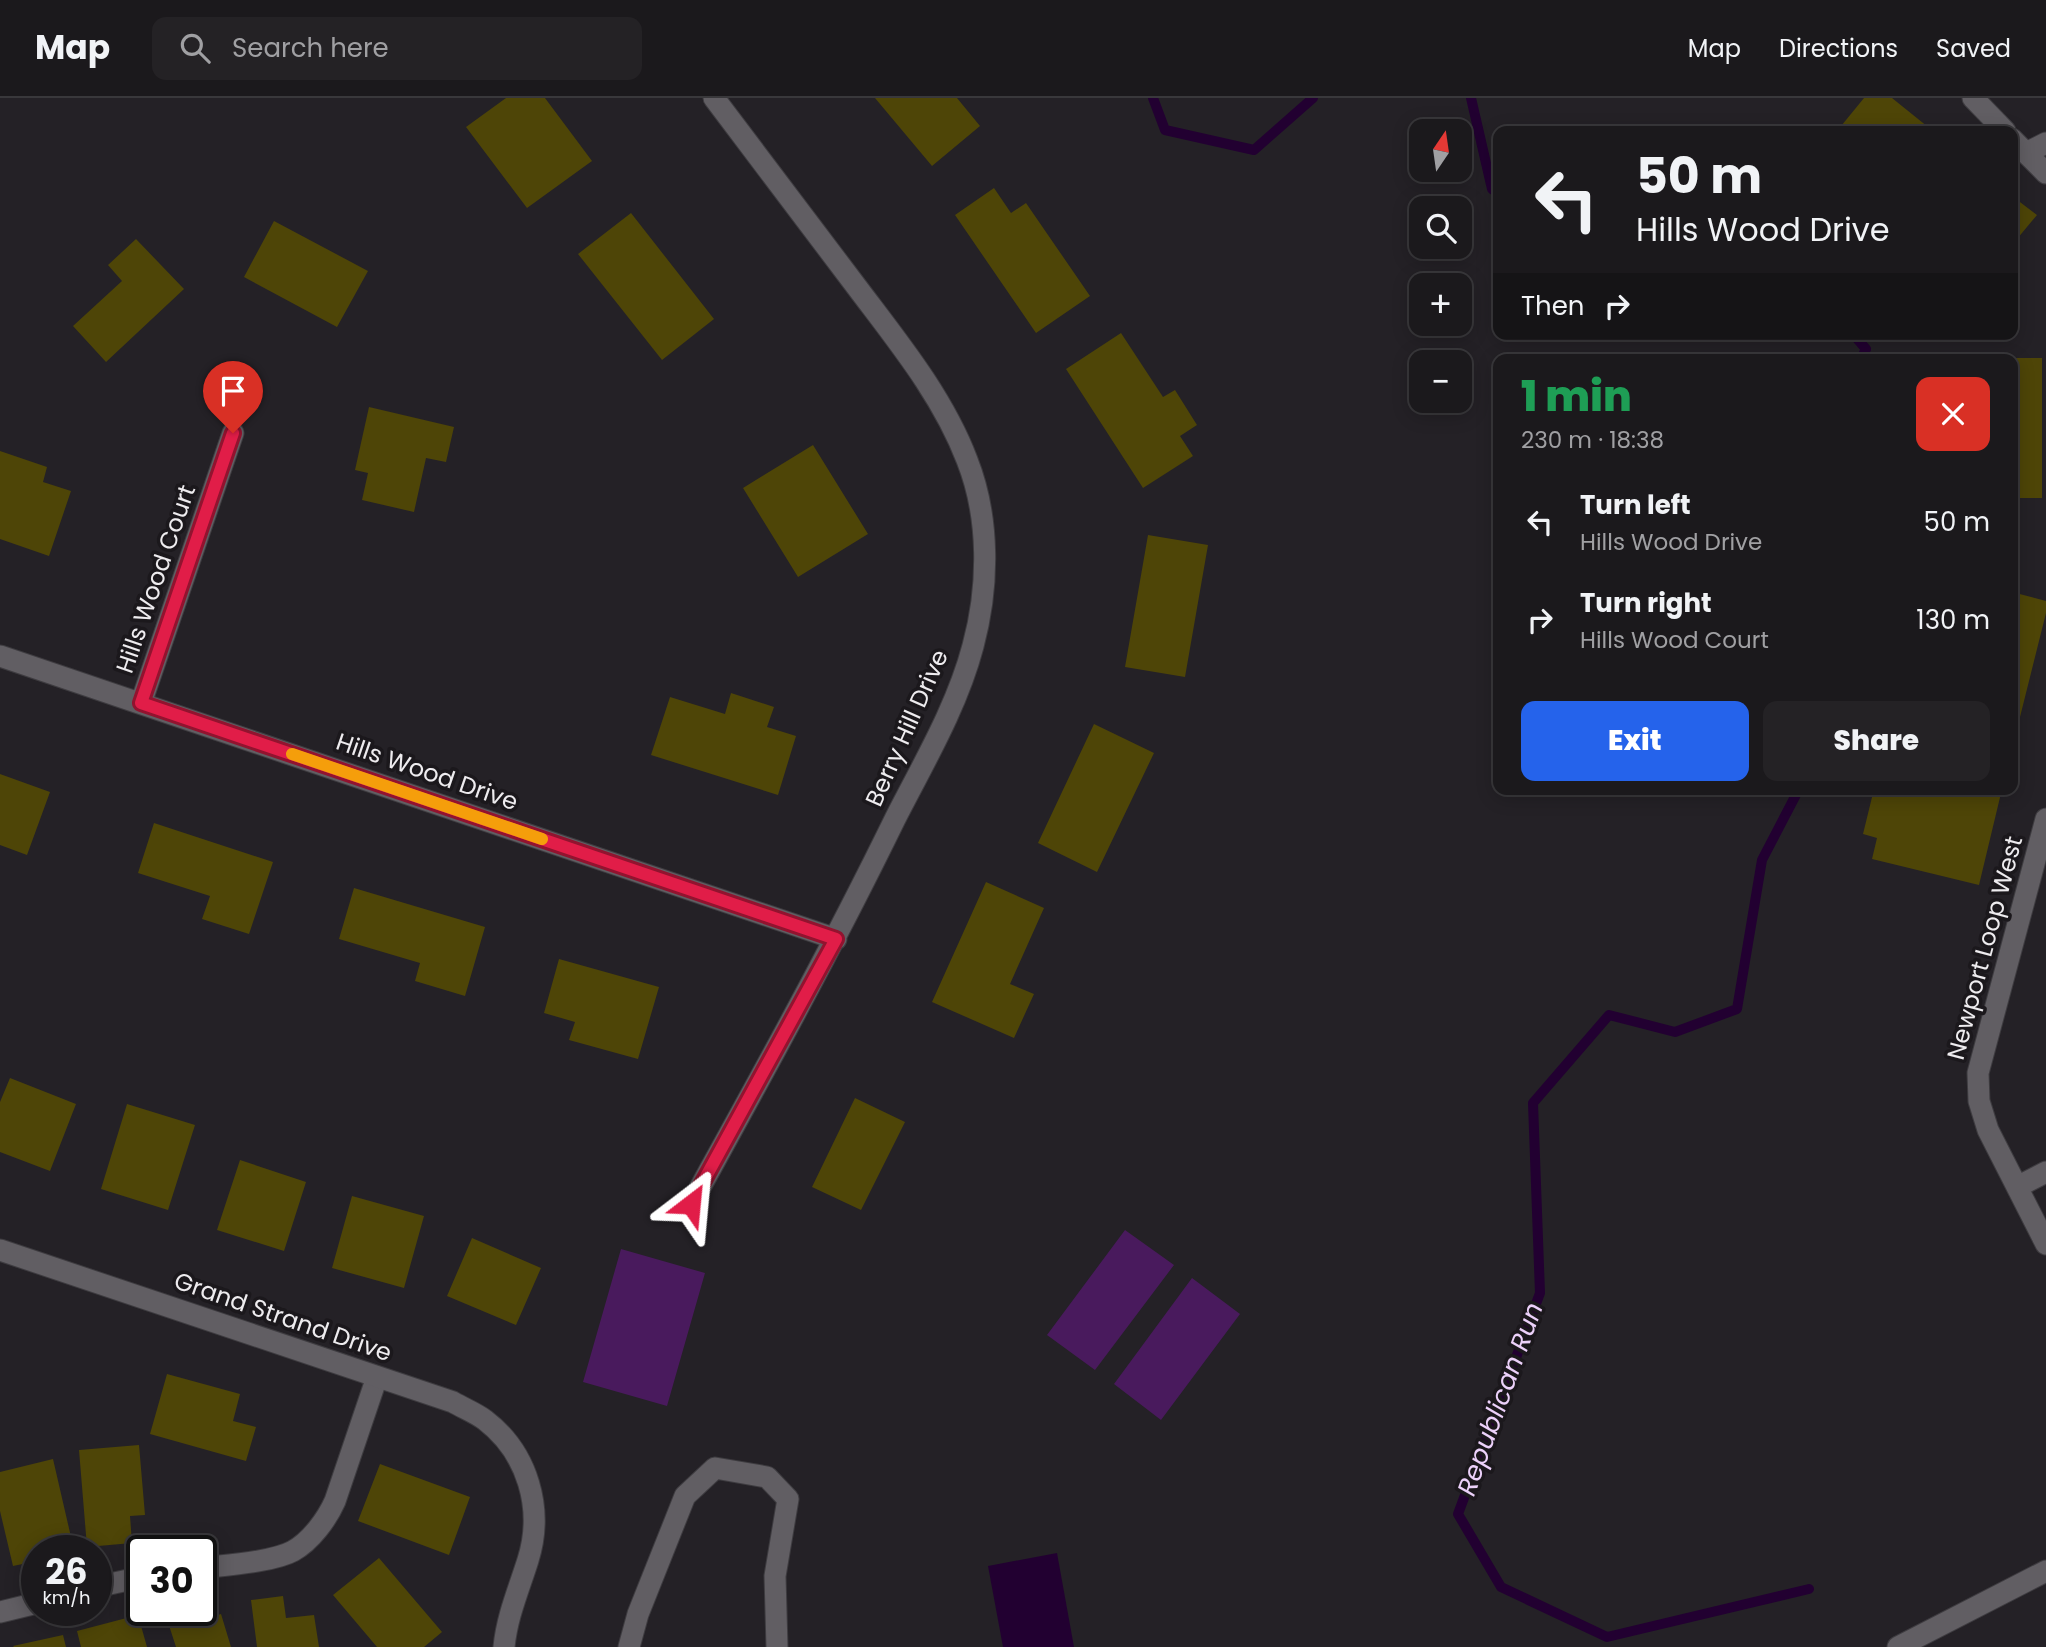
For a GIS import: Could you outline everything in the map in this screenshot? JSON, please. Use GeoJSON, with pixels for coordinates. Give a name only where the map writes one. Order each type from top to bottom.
{"type":"FeatureCollection","features":[{"type":"Feature","properties":{"kind":"street","name":"Berry Hill Drive"},"geometry":{"type":"LineString","coordinates":[[691,1204],[836,939],[949,709],[973,647],[984,587],[985,547],[968,461],[941,406],[904,351],[714,98]]}},
{"type":"Feature","properties":{"kind":"street"},"geometry":{"type":"LineString","coordinates":[[1973,98],[2000,126]]}},
{"type":"Feature","properties":{"kind":"street"},"geometry":{"type":"LineString","coordinates":[[2019,146],[2046,143]]}},
{"type":"Feature","properties":{"kind":"street"},"geometry":{"type":"LineString","coordinates":[[2019,146],[2046,173]]}},
{"type":"Feature","properties":{"kind":"street","name":"Hills Wood Court"},"geometry":{"type":"LineString","coordinates":[[141,703],[233,433]]}},
{"type":"Feature","properties":{"kind":"street","name":"Hills Wood Drive"},"geometry":{"type":"LineString","coordinates":[[0,656],[836,939]]}},
{"type":"Feature","properties":{"kind":"street","name":"Newport Loop West"},"geometry":{"type":"LineString","coordinates":[[2046,819],[1978,1073],[1979,1101],[1988,1130],[2046,1244]]}},
{"type":"Feature","properties":{"kind":"street"},"geometry":{"type":"LineString","coordinates":[[2017,1187],[2046,1172]]}},
{"type":"Feature","properties":{"kind":"street","name":"Grand Strand Drive"},"geometry":{"type":"LineString","coordinates":[[0,1250],[453,1402],[485,1420],[508,1442],[525,1469],[533,1493],[534,1523],[529,1557],[507,1623],[504,1647]]}},
{"type":"Feature","properties":{"kind":"street"},"geometry":{"type":"LineString","coordinates":[[217,1566],[267,1559],[293,1551],[327,1520],[377,1377]]}},
{"type":"Feature","properties":{"kind":"street"},"geometry":{"type":"LineString","coordinates":[[629,1647],[685,1496],[715,1468],[767,1477],[788,1499],[775,1576],[777,1647]]}},
{"type":"Feature","properties":{"kind":"street"},"geometry":{"type":"LineString","coordinates":[[1898,1647],[2046,1571]]}},
{"type":"Feature","properties":{"kind":"street"},"geometry":{"type":"LineString","coordinates":[[0,1612],[21,1606]]}},
{"type":"Feature","properties":{"kind":"shaded area"},"geometry":{"type":"Polygon","coordinates":[[[1125,1230],[1174,1265],[1095,1370],[1047,1335],[1125,1230]]]}},
{"type":"Feature","properties":{"kind":"shaded area"},"geometry":{"type":"Polygon","coordinates":[[[621,1249],[705,1273],[667,1406],[583,1382],[621,1249]]]}},
{"type":"Feature","properties":{"kind":"shaded area"},"geometry":{"type":"Polygon","coordinates":[[[1192,1278],[1240,1314],[1161,1420],[1114,1384],[1192,1278]]]}},
{"type":"Feature","properties":{"kind":"shaded area"},"geometry":{"type":"Polygon","coordinates":[[[1057,1553],[1074,1647],[1003,1647],[988,1566],[1057,1553]]]}},
{"type":"Feature","properties":{"kind":"building"},"geometry":{"type":"Polygon","coordinates":[[[506,98],[545,98],[592,161],[527,208],[466,127],[506,98]]]}},
{"type":"Feature","properties":{"kind":"building"},"geometry":{"type":"Polygon","coordinates":[[[875,98],[957,98],[980,126],[932,166],[875,98]]]}},
{"type":"Feature","properties":{"kind":"building"},"geometry":{"type":"Polygon","coordinates":[[[1864,98],[1892,98],[1927,126],[1841,126],[1864,98]]]}},
{"type":"Feature","properties":{"kind":"building"},"geometry":{"type":"Polygon","coordinates":[[[994,188],[1011,213],[1026,203],[1090,296],[1036,333],[955,215],[994,188]]]}},
{"type":"Feature","properties":{"kind":"building"},"geometry":{"type":"Polygon","coordinates":[[[2018,201],[2037,215],[2018,238],[2018,201]]]}},
{"type":"Feature","properties":{"kind":"building"},"geometry":{"type":"Polygon","coordinates":[[[631,213],[714,319],[662,360],[578,254],[631,213]]]}},
{"type":"Feature","properties":{"kind":"building"},"geometry":{"type":"Polygon","coordinates":[[[274,221],[368,271],[337,327],[244,277],[274,221]]]}},
{"type":"Feature","properties":{"kind":"building"},"geometry":{"type":"Polygon","coordinates":[[[136,239],[184,289],[106,362],[73,326],[122,281],[108,265],[136,239]]]}},
{"type":"Feature","properties":{"kind":"building"},"geometry":{"type":"Polygon","coordinates":[[[1121,333],[1163,397],[1175,390],[1197,425],[1180,436],[1193,456],[1143,488],[1066,369],[1121,333]]]}},
{"type":"Feature","properties":{"kind":"building"},"geometry":{"type":"Polygon","coordinates":[[[2018,358],[2042,358],[2042,498],[2018,498],[2018,358]]]}},
{"type":"Feature","properties":{"kind":"building"},"geometry":{"type":"Polygon","coordinates":[[[369,407],[454,427],[446,462],[426,458],[414,512],[362,500],[368,473],[355,470],[369,407]]]}},
{"type":"Feature","properties":{"kind":"building"},"geometry":{"type":"Polygon","coordinates":[[[813,445],[868,534],[798,577],[743,488],[813,445]]]}},
{"type":"Feature","properties":{"kind":"building"},"geometry":{"type":"Polygon","coordinates":[[[0,451],[47,467],[43,482],[71,491],[49,556],[0,539],[0,451]]]}},
{"type":"Feature","properties":{"kind":"building"},"geometry":{"type":"Polygon","coordinates":[[[1148,535],[1208,545],[1185,677],[1125,667],[1148,535]]]}},
{"type":"Feature","properties":{"kind":"building"},"geometry":{"type":"Polygon","coordinates":[[[2018,594],[2046,601],[2046,613],[2018,725],[2018,594]]]}},
{"type":"Feature","properties":{"kind":"building"},"geometry":{"type":"Polygon","coordinates":[[[731,693],[774,707],[767,727],[796,736],[778,795],[651,755],[670,697],[725,714],[731,693]]]}},
{"type":"Feature","properties":{"kind":"building"},"geometry":{"type":"Polygon","coordinates":[[[1094,724],[1154,753],[1097,872],[1038,843],[1094,724]]]}},
{"type":"Feature","properties":{"kind":"building"},"geometry":{"type":"Polygon","coordinates":[[[0,774],[50,792],[27,855],[0,845],[0,774]]]}},
{"type":"Feature","properties":{"kind":"building"},"geometry":{"type":"Polygon","coordinates":[[[1873,795],[2001,795],[1979,885],[1872,859],[1877,838],[1863,834],[1873,795]]]}},
{"type":"Feature","properties":{"kind":"building"},"geometry":{"type":"Polygon","coordinates":[[[154,823],[273,862],[249,934],[202,919],[210,896],[138,873],[154,823]]]}},
{"type":"Feature","properties":{"kind":"building"},"geometry":{"type":"Polygon","coordinates":[[[986,882],[1044,908],[1010,984],[1034,994],[1014,1038],[932,1002],[986,882]]]}},
{"type":"Feature","properties":{"kind":"building"},"geometry":{"type":"Polygon","coordinates":[[[354,888],[485,927],[465,996],[415,981],[420,963],[339,939],[354,888]]]}},
{"type":"Feature","properties":{"kind":"building"},"geometry":{"type":"Polygon","coordinates":[[[559,959],[659,987],[638,1059],[569,1040],[575,1022],[544,1013],[559,959]]]}},
{"type":"Feature","properties":{"kind":"building"},"geometry":{"type":"Polygon","coordinates":[[[10,1078],[76,1104],[50,1171],[0,1152],[0,1102],[10,1078]]]}},
{"type":"Feature","properties":{"kind":"building"},"geometry":{"type":"Polygon","coordinates":[[[855,1098],[905,1122],[861,1210],[812,1187],[855,1098]]]}},
{"type":"Feature","properties":{"kind":"building"},"geometry":{"type":"Polygon","coordinates":[[[127,1104],[195,1125],[168,1210],[101,1189],[127,1104]]]}},
{"type":"Feature","properties":{"kind":"building"},"geometry":{"type":"Polygon","coordinates":[[[240,1160],[306,1182],[284,1251],[217,1230],[240,1160]]]}},
{"type":"Feature","properties":{"kind":"building"},"geometry":{"type":"Polygon","coordinates":[[[352,1196],[424,1216],[404,1288],[332,1268],[352,1196]]]}},
{"type":"Feature","properties":{"kind":"building"},"geometry":{"type":"Polygon","coordinates":[[[472,1238],[541,1268],[516,1325],[447,1296],[472,1238]]]}},
{"type":"Feature","properties":{"kind":"building"},"geometry":{"type":"Polygon","coordinates":[[[167,1374],[240,1394],[233,1421],[256,1427],[246,1461],[150,1434],[167,1374]]]}},
{"type":"Feature","properties":{"kind":"building"},"geometry":{"type":"Polygon","coordinates":[[[139,1445],[145,1515],[130,1516],[131,1535],[126,1535],[126,1544],[112,1545],[112,1535],[86,1535],[79,1450],[139,1445]]]}},
{"type":"Feature","properties":{"kind":"building"},"geometry":{"type":"Polygon","coordinates":[[[53,1459],[71,1535],[21,1535],[21,1564],[13,1566],[0,1511],[0,1472],[53,1459]]]}},
{"type":"Feature","properties":{"kind":"building"},"geometry":{"type":"Polygon","coordinates":[[[380,1464],[470,1497],[449,1555],[358,1521],[380,1464]]]}},
{"type":"Feature","properties":{"kind":"building"},"geometry":{"type":"Polygon","coordinates":[[[379,1558],[442,1632],[424,1647],[377,1647],[333,1595],[379,1558]]]}},
{"type":"Feature","properties":{"kind":"building"},"geometry":{"type":"Polygon","coordinates":[[[283,1596],[286,1618],[314,1615],[319,1647],[257,1647],[251,1600],[283,1596]]]}},
{"type":"Feature","properties":{"kind":"building"},"geometry":{"type":"Polygon","coordinates":[[[221,1614],[231,1647],[176,1647],[169,1626],[217,1626],[217,1615],[221,1614]]]}},
{"type":"Feature","properties":{"kind":"building"},"geometry":{"type":"Polygon","coordinates":[[[126,1618],[126,1626],[141,1626],[147,1647],[81,1647],[77,1631],[96,1626],[112,1626],[112,1622],[126,1618]]]}},
{"type":"Feature","properties":{"kind":"building"},"geometry":{"type":"Polygon","coordinates":[[[63,1635],[66,1647],[13,1646],[63,1635]]]}},
{"type":"Feature","properties":{"kind":"waterway","name":"Republican Run"},"geometry":{"type":"LineString","coordinates":[[1153,98],[1165,130],[1254,150],[1313,98]]}},
{"type":"Feature","properties":{"kind":"waterway","name":"Republican Run"},"geometry":{"type":"LineString","coordinates":[[1471,98],[1493,190]]}},
{"type":"Feature","properties":{"kind":"waterway","name":"Republican Run"},"geometry":{"type":"LineString","coordinates":[[1858,340],[1866,349],[1864,354]]}},
{"type":"Feature","properties":{"kind":"waterway","name":"Republican Run"},"geometry":{"type":"LineString","coordinates":[[1796,795],[1762,860],[1737,1009],[1675,1032],[1609,1015],[1533,1103],[1540,1293],[1458,1514],[1501,1587],[1607,1637],[1809,1589]]}},
{"type":"Feature","properties":{"kind":"slow traffic"},"geometry":{"type":"LineString","coordinates":[[292,754],[542,839]]}},
{"type":"Feature","properties":{"kind":"route"},"geometry":{"type":"LineString","coordinates":[[233,433],[141,703],[836,939],[691,1204]]}}]}
